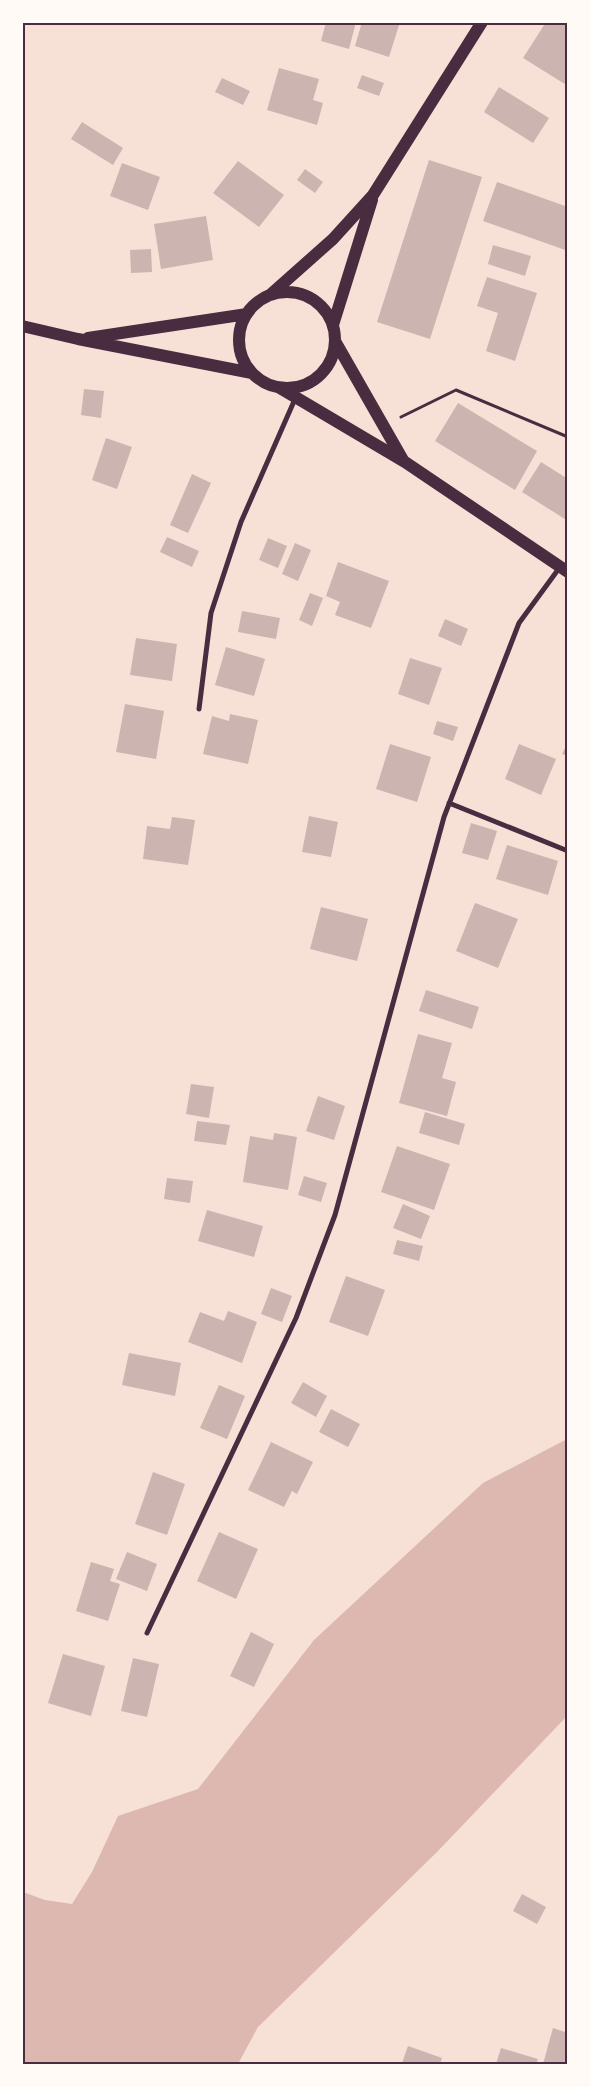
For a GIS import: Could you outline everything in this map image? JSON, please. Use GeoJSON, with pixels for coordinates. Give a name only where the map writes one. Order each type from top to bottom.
{"type":"FeatureCollection","features":[{"type":"Feature","properties":{"kind":"main road"},"geometry":{"type":"LineString","coordinates":[[482,22],[373,195],[333,239],[270,296],[257,303],[247,314],[241,329],[240,344],[243,360],[252,372],[265,383],[280,388],[296,397],[405,462],[564,570]]}},
{"type":"Feature","properties":{"kind":"main road"},"geometry":{"type":"LineString","coordinates":[[333,325],[373,195]]}},
{"type":"Feature","properties":{"kind":"main road"},"geometry":{"type":"LineString","coordinates":[[270,296],[286,292],[301,294],[315,301],[326,312],[333,325],[335,341],[332,357],[324,371],[312,382],[296,388],[280,388]]}},
{"type":"Feature","properties":{"kind":"main road"},"geometry":{"type":"LineString","coordinates":[[78,339],[247,314]]}},
{"type":"Feature","properties":{"kind":"main road"},"geometry":{"type":"LineString","coordinates":[[22,326],[78,339],[252,372]]}},
{"type":"Feature","properties":{"kind":"main road"},"geometry":{"type":"LineString","coordinates":[[335,341],[405,462]]}},
{"type":"Feature","properties":{"kind":"street"},"geometry":{"type":"LineString","coordinates":[[199,709],[211,613],[241,522],[296,397]]}},
{"type":"Feature","properties":{"kind":"street"},"geometry":{"type":"LineString","coordinates":[[147,1633],[279,1358],[296,1318],[331,1223],[449,803],[520,623],[564,570]]}},
{"type":"Feature","properties":{"kind":"street"},"geometry":{"type":"LineString","coordinates":[[449,803],[568,851]]}},
{"type":"Feature","properties":{"kind":"path"},"geometry":{"type":"LineString","coordinates":[[384,425],[456,390],[568,437]]}},
{"type":"Feature","properties":{"kind":"shaded area"},"geometry":{"type":"Polygon","coordinates":[[[567,1439],[567,1716],[437,1852],[258,2027],[238,2064],[23,2064],[23,1892],[45,1900],[72,1904],[92,1872],[118,1816],[198,1789],[314,1640],[483,1483],[567,1439]]]}},
{"type":"Feature","properties":{"kind":"building"},"geometry":{"type":"Polygon","coordinates":[[[326,22],[356,22],[349,49],[321,41],[326,22]]]}},
{"type":"Feature","properties":{"kind":"building"},"geometry":{"type":"Polygon","coordinates":[[[362,22],[400,22],[389,57],[355,46],[362,22]]]}},
{"type":"Feature","properties":{"kind":"building"},"geometry":{"type":"Polygon","coordinates":[[[546,22],[568,22],[568,86],[523,58],[546,22]]]}},
{"type":"Feature","properties":{"kind":"building"},"geometry":{"type":"Polygon","coordinates":[[[279,68],[319,79],[313,100],[323,103],[317,125],[267,110],[279,68]]]}},
{"type":"Feature","properties":{"kind":"building"},"geometry":{"type":"Polygon","coordinates":[[[362,75],[384,83],[379,96],[357,88],[362,75]]]}},
{"type":"Feature","properties":{"kind":"building"},"geometry":{"type":"Polygon","coordinates":[[[222,78],[250,91],[243,105],[215,92],[222,78]]]}},
{"type":"Feature","properties":{"kind":"building"},"geometry":{"type":"Polygon","coordinates":[[[499,87],[549,118],[533,143],[484,112],[499,87]]]}},
{"type":"Feature","properties":{"kind":"building"},"geometry":{"type":"Polygon","coordinates":[[[82,122],[123,148],[113,165],[71,139],[82,122]]]}},
{"type":"Feature","properties":{"kind":"building"},"geometry":{"type":"Polygon","coordinates":[[[429,160],[482,177],[430,339],[377,322],[429,160]]]}},
{"type":"Feature","properties":{"kind":"building"},"geometry":{"type":"Polygon","coordinates":[[[238,161],[284,195],[259,227],[213,193],[238,161]]]}},
{"type":"Feature","properties":{"kind":"building"},"geometry":{"type":"Polygon","coordinates":[[[122,163],[160,177],[148,210],[110,196],[122,163]]]}},
{"type":"Feature","properties":{"kind":"building"},"geometry":{"type":"Polygon","coordinates":[[[305,169],[323,182],[315,193],[297,180],[305,169]]]}},
{"type":"Feature","properties":{"kind":"building"},"geometry":{"type":"Polygon","coordinates":[[[497,182],[568,207],[568,251],[483,221],[497,182]]]}},
{"type":"Feature","properties":{"kind":"building"},"geometry":{"type":"Polygon","coordinates":[[[206,216],[213,260],[161,269],[154,224],[206,216]]]}},
{"type":"Feature","properties":{"kind":"building"},"geometry":{"type":"Polygon","coordinates":[[[493,245],[531,256],[525,276],[488,264],[493,245]]]}},
{"type":"Feature","properties":{"kind":"building"},"geometry":{"type":"Polygon","coordinates":[[[151,249],[152,272],[131,273],[130,250],[151,249]]]}},
{"type":"Feature","properties":{"kind":"building"},"geometry":{"type":"Polygon","coordinates":[[[487,277],[537,293],[515,361],[486,351],[498,313],[477,306],[487,277]]]}},
{"type":"Feature","properties":{"kind":"building"},"geometry":{"type":"Polygon","coordinates":[[[84,389],[104,391],[101,418],[81,415],[84,389]]]}},
{"type":"Feature","properties":{"kind":"building"},"geometry":{"type":"Polygon","coordinates":[[[458,403],[537,451],[515,490],[435,441],[458,403]]]}},
{"type":"Feature","properties":{"kind":"building"},"geometry":{"type":"Polygon","coordinates":[[[106,438],[132,447],[117,489],[92,480],[106,438]]]}},
{"type":"Feature","properties":{"kind":"building"},"geometry":{"type":"Polygon","coordinates":[[[541,462],[568,479],[568,521],[522,492],[541,462]]]}},
{"type":"Feature","properties":{"kind":"building"},"geometry":{"type":"Polygon","coordinates":[[[192,474],[211,483],[188,533],[170,525],[192,474]]]}},
{"type":"Feature","properties":{"kind":"building"},"geometry":{"type":"Polygon","coordinates":[[[167,537],[199,551],[192,567],[160,552],[167,537]]]}},
{"type":"Feature","properties":{"kind":"building"},"geometry":{"type":"Polygon","coordinates":[[[268,538],[287,546],[278,568],[259,560],[268,538]]]}},
{"type":"Feature","properties":{"kind":"building"},"geometry":{"type":"Polygon","coordinates":[[[295,543],[311,550],[298,581],[282,574],[295,543]]]}},
{"type":"Feature","properties":{"kind":"building"},"geometry":{"type":"Polygon","coordinates":[[[338,562],[389,581],[371,628],[335,615],[340,602],[326,596],[338,562]]]}},
{"type":"Feature","properties":{"kind":"building"},"geometry":{"type":"Polygon","coordinates":[[[310,593],[323,598],[312,626],[299,620],[310,593]]]}},
{"type":"Feature","properties":{"kind":"building"},"geometry":{"type":"Polygon","coordinates":[[[242,611],[280,618],[276,639],[238,632],[242,611]]]}},
{"type":"Feature","properties":{"kind":"building"},"geometry":{"type":"Polygon","coordinates":[[[445,619],[468,629],[461,646],[438,636],[445,619]]]}},
{"type":"Feature","properties":{"kind":"building"},"geometry":{"type":"Polygon","coordinates":[[[136,638],[177,644],[172,681],[130,675],[136,638]]]}},
{"type":"Feature","properties":{"kind":"building"},"geometry":{"type":"Polygon","coordinates":[[[226,647],[265,659],[254,696],[215,685],[226,647]]]}},
{"type":"Feature","properties":{"kind":"building"},"geometry":{"type":"Polygon","coordinates":[[[410,658],[442,668],[429,705],[398,694],[410,658]]]}},
{"type":"Feature","properties":{"kind":"building"},"geometry":{"type":"Polygon","coordinates":[[[125,704],[164,711],[156,759],[116,752],[125,704]]]}},
{"type":"Feature","properties":{"kind":"building"},"geometry":{"type":"Polygon","coordinates":[[[230,714],[258,720],[248,764],[203,754],[212,716],[229,721],[230,714]]]}},
{"type":"Feature","properties":{"kind":"building"},"geometry":{"type":"Polygon","coordinates":[[[437,721],[458,727],[453,741],[433,734],[437,721]]]}},
{"type":"Feature","properties":{"kind":"building"},"geometry":{"type":"Polygon","coordinates":[[[568,742],[568,756],[562,754],[568,742]]]}},
{"type":"Feature","properties":{"kind":"building"},"geometry":{"type":"Polygon","coordinates":[[[390,744],[431,757],[417,802],[376,789],[390,744]]]}},
{"type":"Feature","properties":{"kind":"building"},"geometry":{"type":"Polygon","coordinates":[[[519,744],[556,759],[541,795],[505,779],[519,744]]]}},
{"type":"Feature","properties":{"kind":"building"},"geometry":{"type":"Polygon","coordinates":[[[309,816],[338,822],[331,857],[302,852],[309,816]]]}},
{"type":"Feature","properties":{"kind":"building"},"geometry":{"type":"Polygon","coordinates":[[[172,817],[195,820],[188,865],[143,859],[147,826],[170,829],[172,817]]]}},
{"type":"Feature","properties":{"kind":"building"},"geometry":{"type":"Polygon","coordinates":[[[471,823],[497,831],[488,860],[462,853],[471,823]]]}},
{"type":"Feature","properties":{"kind":"building"},"geometry":{"type":"Polygon","coordinates":[[[507,845],[558,861],[548,895],[496,879],[507,845]]]}},
{"type":"Feature","properties":{"kind":"building"},"geometry":{"type":"Polygon","coordinates":[[[475,903],[518,919],[498,968],[456,951],[475,903]]]}},
{"type":"Feature","properties":{"kind":"building"},"geometry":{"type":"Polygon","coordinates":[[[321,907],[368,919],[357,961],[310,949],[321,907]]]}},
{"type":"Feature","properties":{"kind":"building"},"geometry":{"type":"Polygon","coordinates":[[[426,990],[479,1007],[472,1029],[419,1011],[426,990]]]}},
{"type":"Feature","properties":{"kind":"building"},"geometry":{"type":"Polygon","coordinates":[[[418,1034],[452,1043],[442,1078],[456,1082],[447,1116],[399,1103],[418,1034]]]}},
{"type":"Feature","properties":{"kind":"building"},"geometry":{"type":"Polygon","coordinates":[[[191,1084],[214,1087],[209,1118],[186,1114],[191,1084]]]}},
{"type":"Feature","properties":{"kind":"building"},"geometry":{"type":"Polygon","coordinates":[[[318,1096],[345,1106],[334,1140],[306,1131],[318,1096]]]}},
{"type":"Feature","properties":{"kind":"building"},"geometry":{"type":"Polygon","coordinates":[[[425,1112],[465,1124],[459,1145],[419,1133],[425,1112]]]}},
{"type":"Feature","properties":{"kind":"building"},"geometry":{"type":"Polygon","coordinates":[[[197,1121],[230,1125],[226,1145],[194,1141],[197,1121]]]}},
{"type":"Feature","properties":{"kind":"building"},"geometry":{"type":"Polygon","coordinates":[[[274,1133],[297,1137],[288,1190],[243,1182],[250,1136],[273,1140],[274,1133]]]}},
{"type":"Feature","properties":{"kind":"building"},"geometry":{"type":"Polygon","coordinates":[[[397,1146],[450,1164],[434,1210],[381,1192],[397,1146]]]}},
{"type":"Feature","properties":{"kind":"building"},"geometry":{"type":"Polygon","coordinates":[[[304,1176],[327,1183],[321,1202],[298,1195],[304,1176]]]}},
{"type":"Feature","properties":{"kind":"building"},"geometry":{"type":"Polygon","coordinates":[[[167,1178],[193,1181],[190,1203],[164,1199],[167,1178]]]}},
{"type":"Feature","properties":{"kind":"building"},"geometry":{"type":"Polygon","coordinates":[[[403,1204],[430,1216],[421,1239],[393,1228],[403,1204]]]}},
{"type":"Feature","properties":{"kind":"building"},"geometry":{"type":"Polygon","coordinates":[[[207,1210],[263,1226],[254,1257],[198,1241],[207,1210]]]}},
{"type":"Feature","properties":{"kind":"building"},"geometry":{"type":"Polygon","coordinates":[[[397,1240],[423,1246],[419,1261],[393,1254],[397,1240]]]}},
{"type":"Feature","properties":{"kind":"building"},"geometry":{"type":"Polygon","coordinates":[[[346,1276],[385,1290],[368,1336],[329,1322],[346,1276]]]}},
{"type":"Feature","properties":{"kind":"building"},"geometry":{"type":"Polygon","coordinates":[[[271,1288],[292,1296],[282,1322],[261,1314],[271,1288]]]}},
{"type":"Feature","properties":{"kind":"building"},"geometry":{"type":"Polygon","coordinates":[[[228,1311],[257,1322],[242,1363],[188,1342],[200,1312],[224,1321],[228,1311]]]}},
{"type":"Feature","properties":{"kind":"building"},"geometry":{"type":"Polygon","coordinates":[[[129,1353],[181,1363],[175,1396],[122,1385],[129,1353]]]}},
{"type":"Feature","properties":{"kind":"building"},"geometry":{"type":"Polygon","coordinates":[[[303,1382],[327,1396],[316,1417],[291,1403],[303,1382]]]}},
{"type":"Feature","properties":{"kind":"building"},"geometry":{"type":"Polygon","coordinates":[[[219,1385],[245,1396],[227,1439],[200,1428],[219,1385]]]}},
{"type":"Feature","properties":{"kind":"building"},"geometry":{"type":"Polygon","coordinates":[[[331,1409],[360,1424],[348,1447],[319,1432],[331,1409]]]}},
{"type":"Feature","properties":{"kind":"building"},"geometry":{"type":"Polygon","coordinates":[[[271,1442],[313,1462],[297,1494],[292,1491],[284,1507],[248,1490],[271,1442]]]}},
{"type":"Feature","properties":{"kind":"building"},"geometry":{"type":"Polygon","coordinates":[[[153,1472],[185,1484],[167,1535],[135,1524],[153,1472]]]}},
{"type":"Feature","properties":{"kind":"building"},"geometry":{"type":"Polygon","coordinates":[[[219,1532],[258,1549],[236,1599],[197,1581],[219,1532]]]}},
{"type":"Feature","properties":{"kind":"building"},"geometry":{"type":"Polygon","coordinates":[[[127,1552],[157,1564],[147,1591],[116,1579],[127,1552]]]}},
{"type":"Feature","properties":{"kind":"building"},"geometry":{"type":"Polygon","coordinates":[[[91,1562],[114,1569],[110,1581],[120,1584],[108,1621],[76,1611],[91,1562]]]}},
{"type":"Feature","properties":{"kind":"building"},"geometry":{"type":"Polygon","coordinates":[[[251,1632],[274,1644],[254,1687],[230,1676],[251,1632]]]}},
{"type":"Feature","properties":{"kind":"building"},"geometry":{"type":"Polygon","coordinates":[[[63,1654],[105,1666],[91,1716],[48,1703],[63,1654]]]}},
{"type":"Feature","properties":{"kind":"building"},"geometry":{"type":"Polygon","coordinates":[[[133,1658],[159,1664],[147,1717],[121,1711],[133,1658]]]}},
{"type":"Feature","properties":{"kind":"building"},"geometry":{"type":"Polygon","coordinates":[[[522,1894],[546,1907],[537,1924],[513,1911],[522,1894]]]}},
{"type":"Feature","properties":{"kind":"building"},"geometry":{"type":"Polygon","coordinates":[[[553,2028],[568,2033],[568,2064],[543,2064],[553,2028]]]}},
{"type":"Feature","properties":{"kind":"building"},"geometry":{"type":"Polygon","coordinates":[[[408,2046],[442,2058],[440,2064],[402,2063],[408,2046]]]}},
{"type":"Feature","properties":{"kind":"building"},"geometry":{"type":"Polygon","coordinates":[[[501,2048],[538,2059],[536,2064],[496,2064],[501,2048]]]}}]}
